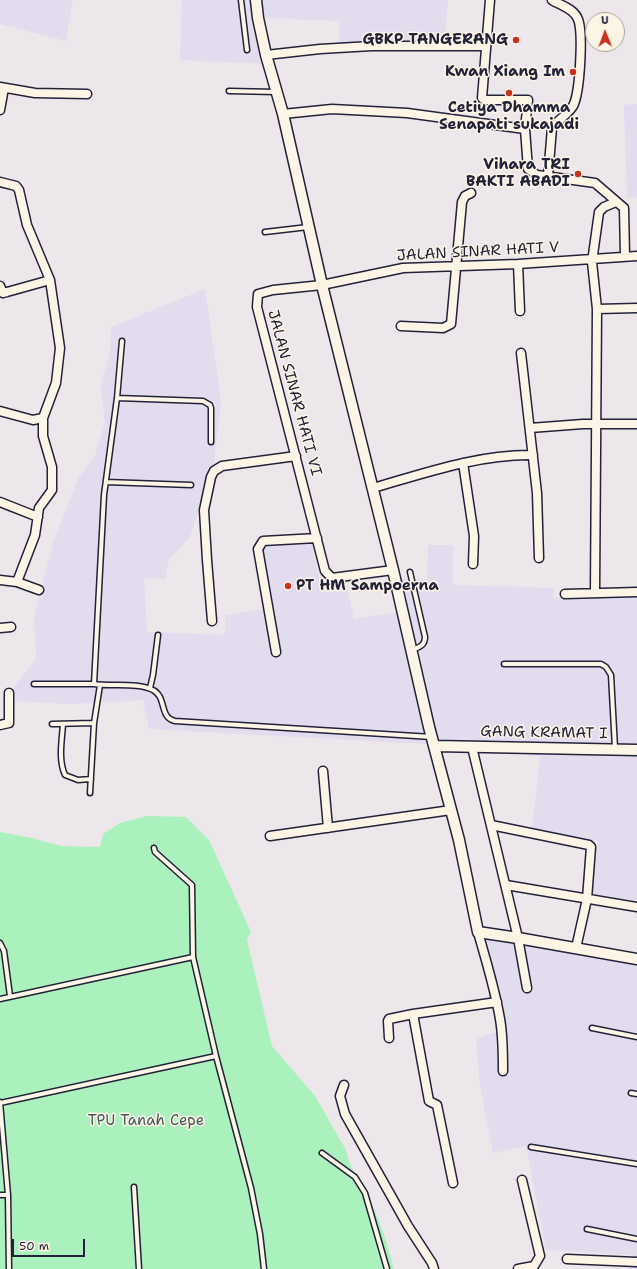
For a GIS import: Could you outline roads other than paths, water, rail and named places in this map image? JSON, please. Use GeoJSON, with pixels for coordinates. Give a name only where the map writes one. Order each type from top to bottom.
{"type":"FeatureCollection","features":[{"type":"Feature","properties":{"kind":"street"},"geometry":{"type":"LineString","coordinates":[[256,0],[258,18],[266,55],[283,114],[322,285],[393,570],[433,742],[459,840],[478,932],[497,1002],[502,1039],[503,1071]]}},
{"type":"Feature","properties":{"kind":"street"},"geometry":{"type":"LineString","coordinates":[[490,0],[485,46],[482,98],[484,100],[528,100],[525,129],[528,169],[537,175],[595,183],[616,202],[621,204],[624,208],[625,256]]}},
{"type":"Feature","properties":{"kind":"street"},"geometry":{"type":"LineString","coordinates":[[548,176],[552,128],[572,108],[574,103],[577,94],[581,49],[579,21],[576,15],[552,0]]}},
{"type":"Feature","properties":{"kind":"street"},"geometry":{"type":"LineString","coordinates":[[266,55],[320,49],[372,46],[485,46]]}},
{"type":"Feature","properties":{"kind":"street"},"geometry":{"type":"LineString","coordinates":[[0,110],[2,87],[35,93],[87,94]]}},
{"type":"Feature","properties":{"kind":"street"},"geometry":{"type":"LineString","coordinates":[[283,114],[332,109],[400,112],[525,129]]}},
{"type":"Feature","properties":{"kind":"street"},"geometry":{"type":"LineString","coordinates":[[0,182],[16,186],[20,190],[27,225],[50,280],[60,348],[56,383],[43,418],[43,436],[52,467],[52,490],[39,508],[35,535],[17,582]]}},
{"type":"Feature","properties":{"kind":"street"},"geometry":{"type":"LineString","coordinates":[[400,326],[444,328],[451,324],[455,266],[462,202],[465,196],[470,193]]}},
{"type":"Feature","properties":{"kind":"street"},"geometry":{"type":"LineString","coordinates":[[595,592],[597,310],[592,262],[599,212],[604,206],[616,202]]}},
{"type":"Feature","properties":{"kind":"street","name":"JALAN SINAR HATI V"},"geometry":{"type":"LineString","coordinates":[[322,285],[403,268],[518,264],[637,256]]}},
{"type":"Feature","properties":{"kind":"street"},"geometry":{"type":"LineString","coordinates":[[518,264],[520,311]]}},
{"type":"Feature","properties":{"kind":"street"},"geometry":{"type":"LineString","coordinates":[[0,286],[3,293],[50,280]]}},
{"type":"Feature","properties":{"kind":"street","name":"JALAN SINAR HATI VI"},"geometry":{"type":"LineString","coordinates":[[322,285],[273,290],[258,294],[257,307],[326,571],[332,578],[393,570]]}},
{"type":"Feature","properties":{"kind":"street"},"geometry":{"type":"LineString","coordinates":[[597,310],[637,308]]}},
{"type":"Feature","properties":{"kind":"street"},"geometry":{"type":"LineString","coordinates":[[521,352],[533,455],[540,558]]}},
{"type":"Feature","properties":{"kind":"street"},"geometry":{"type":"LineString","coordinates":[[0,411],[33,420],[43,418]]}},
{"type":"Feature","properties":{"kind":"street"},"geometry":{"type":"LineString","coordinates":[[530,428],[584,424],[637,424]]}},
{"type":"Feature","properties":{"kind":"street"},"geometry":{"type":"LineString","coordinates":[[373,488],[463,463],[514,455],[533,455]]}},
{"type":"Feature","properties":{"kind":"street"},"geometry":{"type":"LineString","coordinates":[[212,621],[204,510],[211,477],[214,471],[222,466],[296,456]]}},
{"type":"Feature","properties":{"kind":"street"},"geometry":{"type":"LineString","coordinates":[[463,463],[474,536],[473,564]]}},
{"type":"Feature","properties":{"kind":"street"},"geometry":{"type":"LineString","coordinates":[[0,502],[38,517]]}},
{"type":"Feature","properties":{"kind":"street"},"geometry":{"type":"LineString","coordinates":[[276,652],[258,549],[263,541],[317,538]]}},
{"type":"Feature","properties":{"kind":"street"},"geometry":{"type":"LineString","coordinates":[[0,580],[17,582],[38,590]]}},
{"type":"Feature","properties":{"kind":"street"},"geometry":{"type":"LineString","coordinates":[[565,594],[637,592]]}},
{"type":"Feature","properties":{"kind":"street"},"geometry":{"type":"LineString","coordinates":[[0,628],[11,627]]}},
{"type":"Feature","properties":{"kind":"street"},"geometry":{"type":"LineString","coordinates":[[0,725],[9,723],[9,693]]}},
{"type":"Feature","properties":{"kind":"street","name":"GANG KRAMAT I"},"geometry":{"type":"LineString","coordinates":[[433,742],[450,747],[637,750]]}},
{"type":"Feature","properties":{"kind":"street"},"geometry":{"type":"LineString","coordinates":[[472,747],[506,885],[527,988]]}},
{"type":"Feature","properties":{"kind":"street"},"geometry":{"type":"LineString","coordinates":[[323,771],[328,828]]}},
{"type":"Feature","properties":{"kind":"street"},"geometry":{"type":"LineString","coordinates":[[270,836],[451,810]]}},
{"type":"Feature","properties":{"kind":"street"},"geometry":{"type":"LineString","coordinates":[[491,825],[589,844],[592,851],[587,899],[576,948]]}},
{"type":"Feature","properties":{"kind":"street"},"geometry":{"type":"LineString","coordinates":[[506,885],[637,908]]}},
{"type":"Feature","properties":{"kind":"street"},"geometry":{"type":"LineString","coordinates":[[478,932],[637,959]]}},
{"type":"Feature","properties":{"kind":"street"},"geometry":{"type":"LineString","coordinates":[[389,1038],[388,1020],[413,1014],[497,1002]]}},
{"type":"Feature","properties":{"kind":"street"},"geometry":{"type":"LineString","coordinates":[[413,1014],[429,1101],[437,1104],[453,1183]]}},
{"type":"Feature","properties":{"kind":"street"},"geometry":{"type":"LineString","coordinates":[[344,1085],[340,1096],[345,1114],[408,1226],[432,1263],[434,1269]]}},
{"type":"Feature","properties":{"kind":"street"},"geometry":{"type":"LineString","coordinates":[[518,1269],[534,1266],[540,1256],[522,1180]]}},
{"type":"Feature","properties":{"kind":"street"},"geometry":{"type":"LineString","coordinates":[[567,1259],[637,1262]]}},
{"type":"Feature","properties":{"kind":"lane"},"geometry":{"type":"LineString","coordinates":[[241,0],[247,50]]}},
{"type":"Feature","properties":{"kind":"lane"},"geometry":{"type":"LineString","coordinates":[[229,91],[276,92]]}},
{"type":"Feature","properties":{"kind":"lane"},"geometry":{"type":"LineString","coordinates":[[265,232],[308,226]]}},
{"type":"Feature","properties":{"kind":"lane"},"geometry":{"type":"LineString","coordinates":[[94,684],[106,482],[117,398],[122,342]]}},
{"type":"Feature","properties":{"kind":"lane"},"geometry":{"type":"LineString","coordinates":[[117,398],[203,401],[208,403],[211,408],[211,442]]}},
{"type":"Feature","properties":{"kind":"lane"},"geometry":{"type":"LineString","coordinates":[[106,482],[191,485]]}},
{"type":"Feature","properties":{"kind":"lane"},"geometry":{"type":"LineString","coordinates":[[410,572],[426,637],[424,644],[421,647],[412,650]]}},
{"type":"Feature","properties":{"kind":"lane"},"geometry":{"type":"LineString","coordinates":[[150,688],[158,635]]}},
{"type":"Feature","properties":{"kind":"lane"},"geometry":{"type":"LineString","coordinates":[[504,664],[601,664],[606,667],[611,675],[615,749]]}},
{"type":"Feature","properties":{"kind":"lane"},"geometry":{"type":"LineString","coordinates":[[34,684],[94,684],[150,688],[159,696],[167,717],[170,720],[175,721],[433,742]]}},
{"type":"Feature","properties":{"kind":"lane"},"geometry":{"type":"LineString","coordinates":[[90,793],[94,723],[100,685]]}},
{"type":"Feature","properties":{"kind":"lane"},"geometry":{"type":"LineString","coordinates":[[52,724],[94,723]]}},
{"type":"Feature","properties":{"kind":"lane"},"geometry":{"type":"LineString","coordinates":[[63,724],[61,761],[64,775],[78,780],[91,780]]}},
{"type":"Feature","properties":{"kind":"lane"},"geometry":{"type":"LineString","coordinates":[[154,848],[155,852],[192,885],[193,957],[216,1056],[251,1188],[260,1234],[264,1269]]}},
{"type":"Feature","properties":{"kind":"lane"},"geometry":{"type":"LineString","coordinates":[[0,942],[4,951],[10,996]]}},
{"type":"Feature","properties":{"kind":"lane"},"geometry":{"type":"LineString","coordinates":[[0,999],[193,957]]}},
{"type":"Feature","properties":{"kind":"lane"},"geometry":{"type":"LineString","coordinates":[[592,1028],[637,1037]]}},
{"type":"Feature","properties":{"kind":"lane"},"geometry":{"type":"LineString","coordinates":[[9,1269],[8,1195],[0,1102],[216,1056]]}},
{"type":"Feature","properties":{"kind":"lane"},"geometry":{"type":"LineString","coordinates":[[631,1093],[637,1094]]}},
{"type":"Feature","properties":{"kind":"lane"},"geometry":{"type":"LineString","coordinates":[[531,1147],[637,1164]]}},
{"type":"Feature","properties":{"kind":"lane"},"geometry":{"type":"LineString","coordinates":[[322,1153],[355,1177],[360,1184],[365,1193],[387,1269]]}},
{"type":"Feature","properties":{"kind":"lane"},"geometry":{"type":"LineString","coordinates":[[134,1187],[139,1269]]}},
{"type":"Feature","properties":{"kind":"lane"},"geometry":{"type":"LineString","coordinates":[[0,1195],[8,1195]]}},
{"type":"Feature","properties":{"kind":"lane"},"geometry":{"type":"LineString","coordinates":[[587,1229],[637,1239]]}},
{"type":"Feature","properties":{"kind":"place","name":"GBKP TANGERANG"},"geometry":{"type":"Point","coordinates":[516,40]}},
{"type":"Feature","properties":{"kind":"place","name":"Kwan Xiang Im"},"geometry":{"type":"Point","coordinates":[573,72]}},
{"type":"Feature","properties":{"kind":"place","name":"Cetiya Dhamma Senapati sukajadi"},"geometry":{"type":"Point","coordinates":[509,93]}},
{"type":"Feature","properties":{"kind":"place","name":"Vihara TRI BAKTI ABADI"},"geometry":{"type":"Point","coordinates":[578,174]}},
{"type":"Feature","properties":{"kind":"place","name":"PT HM Sampoerna"},"geometry":{"type":"Point","coordinates":[288,586]}},
{"type":"Feature","properties":{"kind":"park label","name":"TPU Tanah Cepe"},"geometry":{"type":"Point","coordinates":[146,1121]}}]}
